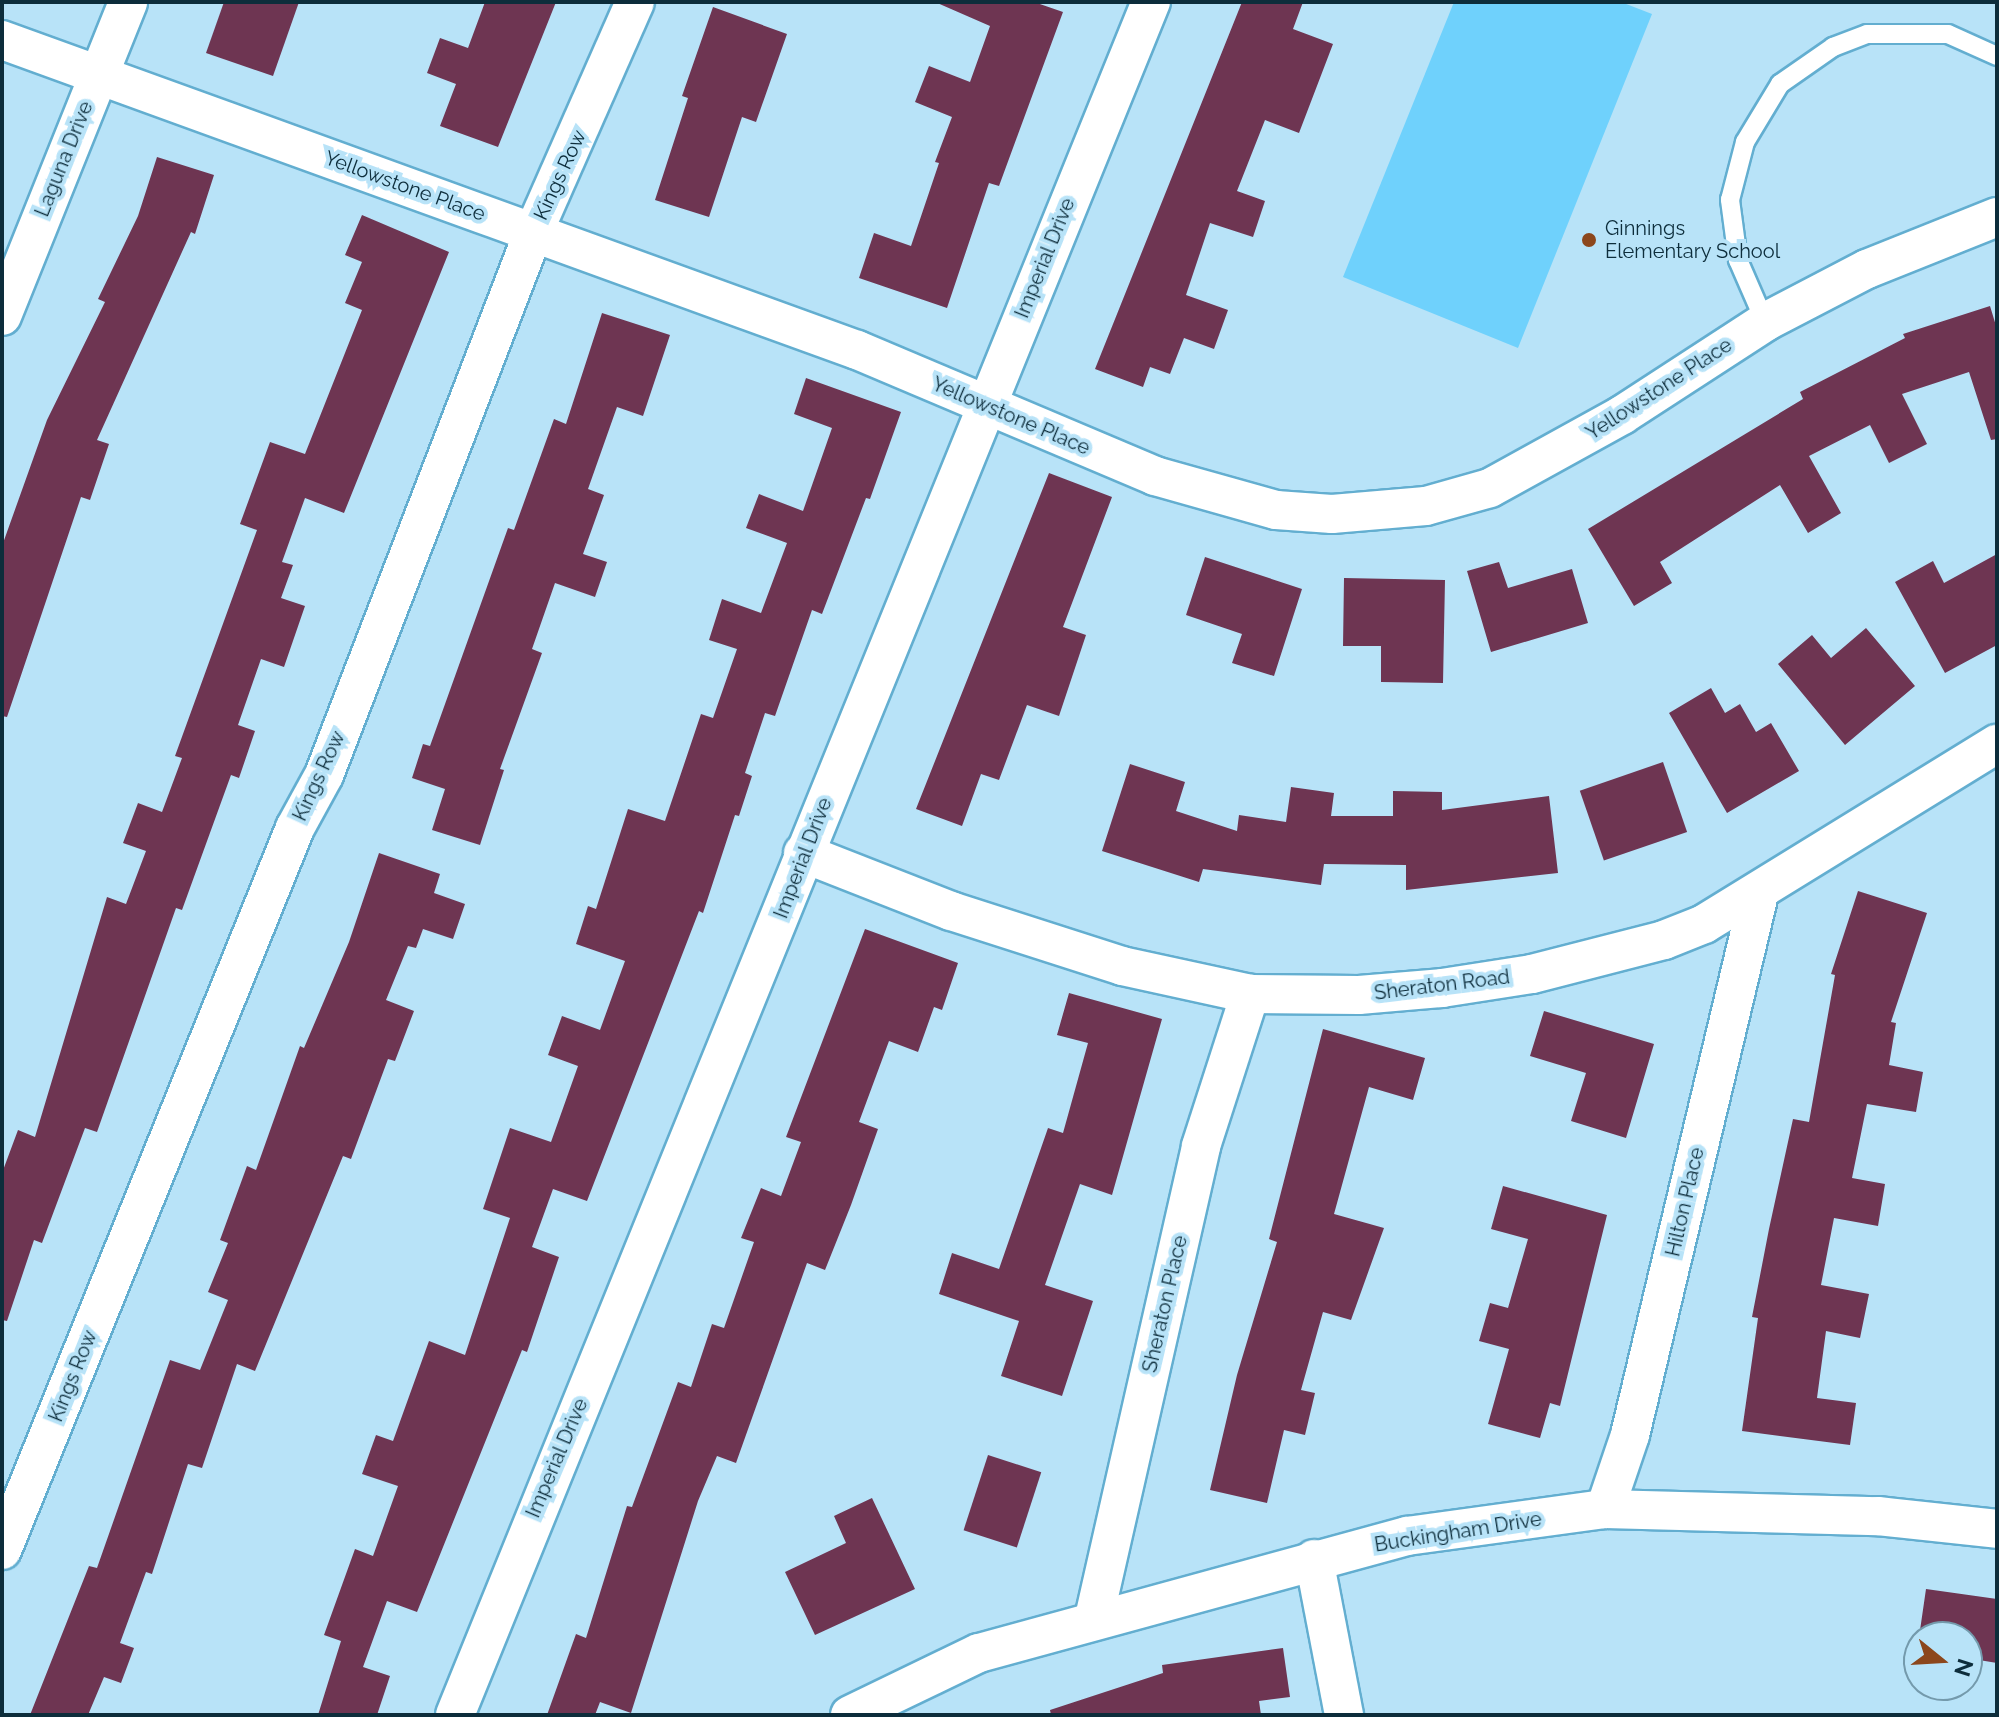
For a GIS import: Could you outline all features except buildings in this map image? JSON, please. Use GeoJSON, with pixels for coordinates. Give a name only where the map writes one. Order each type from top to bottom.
{"type":"FeatureCollection","features":[{"type":"Feature","properties":{"kind":"street","name":"Laguna Drive"},"geometry":{"type":"LineString","coordinates":[[2,316],[128,2]]}},
{"type":"Feature","properties":{"kind":"street","name":"Kings Row"},"geometry":{"type":"LineString","coordinates":[[2,1550],[295,828],[324,775],[534,231],[635,2]]}},
{"type":"Feature","properties":{"kind":"street","name":"Imperial Drive"},"geometry":{"type":"LineString","coordinates":[[455,1715],[755,982],[803,853],[988,407],[1037,274],[1151,2]]}},
{"type":"Feature","properties":{"kind":"street","name":"Yellowstone Place"},"geometry":{"type":"LineString","coordinates":[[2,40],[857,350],[1155,476],[1249,506],[1332,514],[1426,506],[1490,488],[1537,465],[1765,322],[1867,269],[1997,217]]}},
{"type":"Feature","properties":{"kind":"street","name":"Sheraton Road"},"geometry":{"type":"LineString","coordinates":[[803,853],[951,911],[1122,966],[1250,994],[1359,995],[1532,974],[1664,940],[1759,894],[1997,744]]}},
{"type":"Feature","properties":{"kind":"street","name":"Hilton Place"},"geometry":{"type":"LineString","coordinates":[[1605,1509],[1630,1435],[1759,894]]}},
{"type":"Feature","properties":{"kind":"street","name":"Sheraton Place"},"geometry":{"type":"LineString","coordinates":[[1094,1618],[1201,1146],[1250,994]]}},
{"type":"Feature","properties":{"kind":"street","name":"Buckingham Drive"},"geometry":{"type":"LineString","coordinates":[[850,1715],[979,1653],[1094,1618],[1407,1536],[1605,1509],[1878,1516],[1997,1529]]}},
{"type":"Feature","properties":{"kind":"street"},"geometry":{"type":"LineString","coordinates":[[1314,1559],[1344,1715]]}},
{"type":"Feature","properties":{"kind":"lane"},"geometry":{"type":"LineString","coordinates":[[1765,322],[1738,260],[1730,200],[1745,142],[1780,84],[1833,47],[1867,34],[1948,34],[1997,56]]}},
{"type":"Feature","properties":{"kind":"shaded area"},"geometry":{"type":"Polygon","coordinates":[[[1454,2],[1621,2],[1652,14],[1518,348],[1343,277],[1454,2]]]}},
{"type":"Feature","properties":{"kind":"place","name":"Ginnings Elementary School"},"geometry":{"type":"Point","coordinates":[1589,240]}}]}
